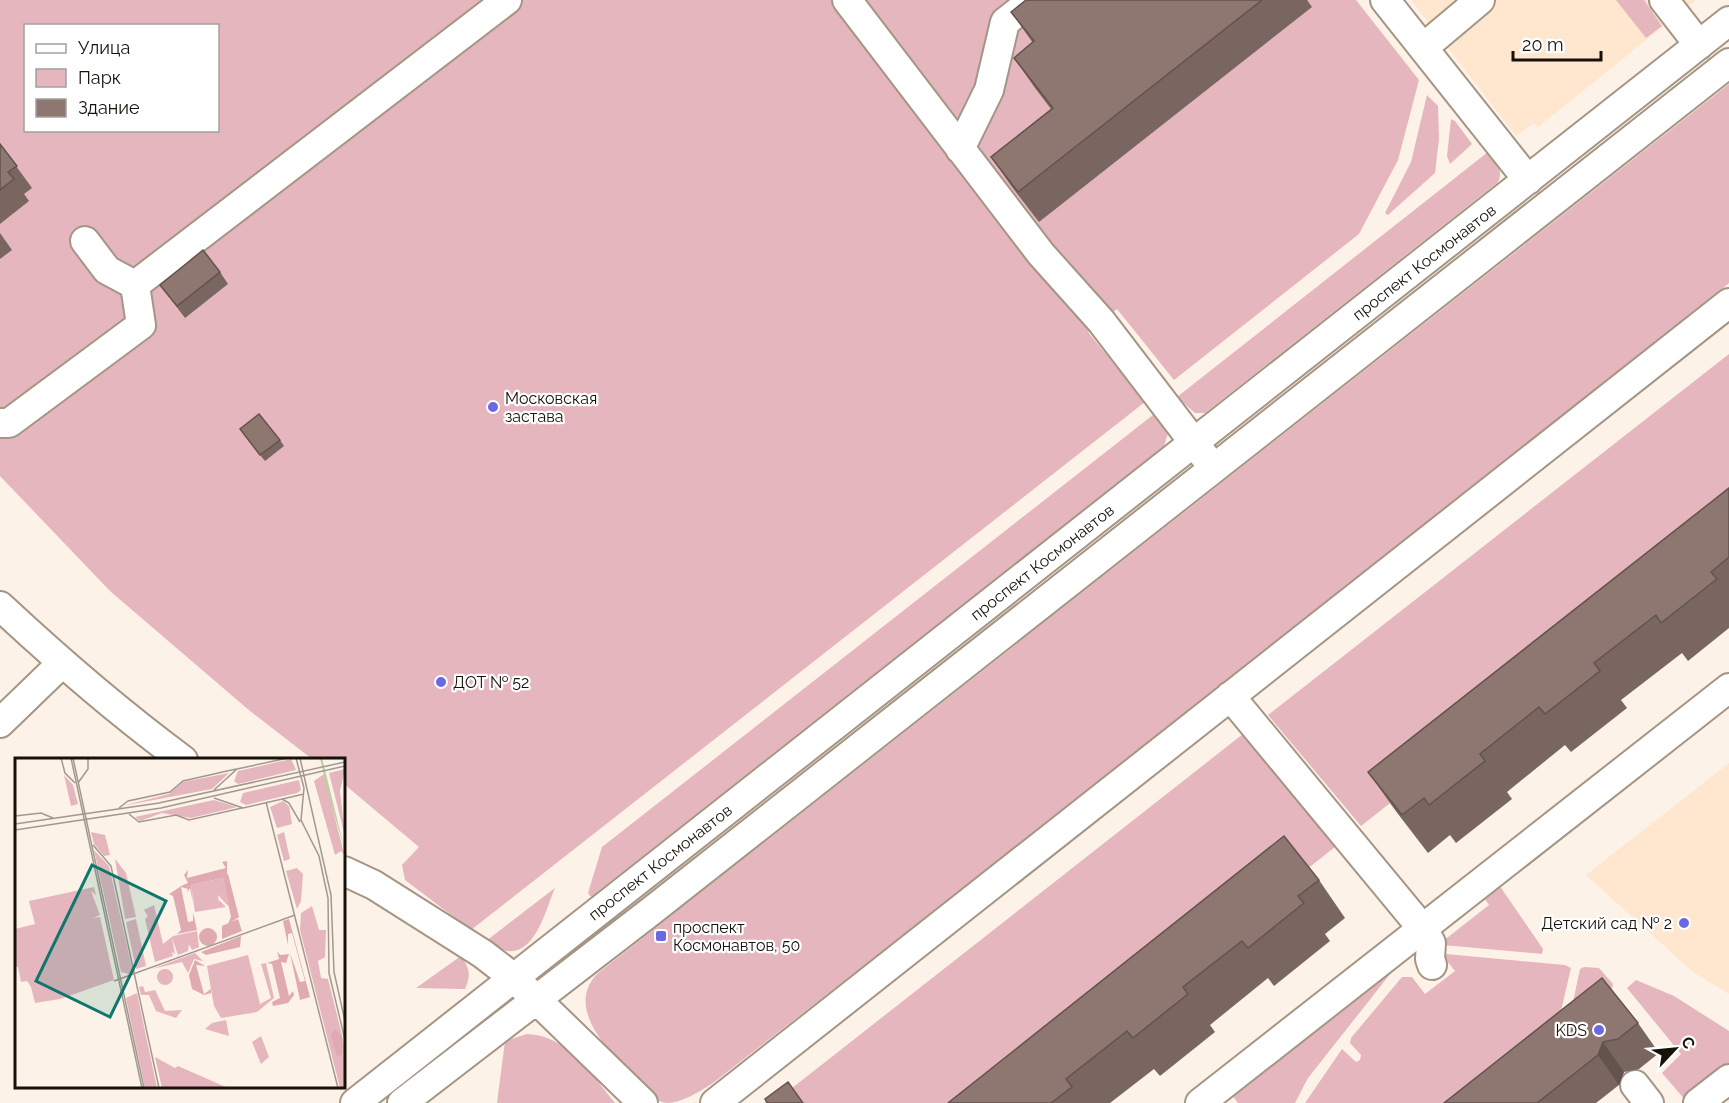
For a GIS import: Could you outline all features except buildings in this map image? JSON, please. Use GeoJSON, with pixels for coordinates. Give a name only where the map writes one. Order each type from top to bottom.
{"type":"FeatureCollection","features":[{"type":"Feature","properties":{"kind":"street"},"geometry":{"type":"LineString","coordinates":[[135,285],[507,0]]}},
{"type":"Feature","properties":{"kind":"street"},"geometry":{"type":"LineString","coordinates":[[847,0],[1041,254],[1101,321],[1214,468]]}},
{"type":"Feature","properties":{"kind":"street"},"geometry":{"type":"LineString","coordinates":[[960,149],[989,90],[1005,22],[1033,0]]}},
{"type":"Feature","properties":{"kind":"street"},"geometry":{"type":"LineString","coordinates":[[1386,0],[1528,180]]}},
{"type":"Feature","properties":{"kind":"street"},"geometry":{"type":"LineString","coordinates":[[1423,48],[1480,0]]}},
{"type":"Feature","properties":{"kind":"street"},"geometry":{"type":"LineString","coordinates":[[1664,0],[1699,45]]}},
{"type":"Feature","properties":{"kind":"street","name":"проспект Космонавтов"},"geometry":{"type":"LineString","coordinates":[[355,1103],[1729,21]]}},
{"type":"Feature","properties":{"kind":"street","name":"проспект Космонавтов"},"geometry":{"type":"LineString","coordinates":[[402,1103],[538,999],[1729,63]]}},
{"type":"Feature","properties":{"kind":"street"},"geometry":{"type":"LineString","coordinates":[[85,241],[107,270],[135,285]]}},
{"type":"Feature","properties":{"kind":"street"},"geometry":{"type":"LineString","coordinates":[[0,423],[9,423],[141,325],[135,285]]}},
{"type":"Feature","properties":{"kind":"street"},"geometry":{"type":"LineString","coordinates":[[715,1103],[1729,303]]}},
{"type":"Feature","properties":{"kind":"street"},"geometry":{"type":"LineString","coordinates":[[0,606],[61,664],[121,715],[182,758]]}},
{"type":"Feature","properties":{"kind":"street"},"geometry":{"type":"LineString","coordinates":[[0,723],[61,664]]}},
{"type":"Feature","properties":{"kind":"street"},"geometry":{"type":"LineString","coordinates":[[1200,1103],[1729,688]]}},
{"type":"Feature","properties":{"kind":"street"},"geometry":{"type":"LineString","coordinates":[[1230,696],[1422,928],[1431,944],[1432,965]]}},
{"type":"Feature","properties":{"kind":"street"},"geometry":{"type":"LineString","coordinates":[[345,871],[374,885],[514,978],[643,1103]]}},
{"type":"Feature","properties":{"kind":"street"},"geometry":{"type":"LineString","coordinates":[[1698,1103],[1729,1079]]}},
{"type":"Feature","properties":{"kind":"shaded area"},"geometry":{"type":"Polygon","coordinates":[[[1411,0],[1696,0],[1538,127],[1534,123],[1516,136],[1411,0]]]}},
{"type":"Feature","properties":{"kind":"shaded area","name":"Детский сад № 2"},"geometry":{"type":"Polygon","coordinates":[[[1729,763],[1729,994],[1693,972],[1586,875],[1729,763]]]}},
{"type":"Feature","properties":{"kind":"green space"},"geometry":{"type":"Polygon","coordinates":[[[0,0],[1356,0],[1419,80],[1398,160],[1359,234],[1174,380],[1117,309],[1088,332],[1145,402],[471,930],[405,880],[402,865],[419,847],[345,785],[345,758],[311,758],[250,711],[110,591],[0,476],[0,0]]]}},
{"type":"Feature","properties":{"kind":"green space"},"geometry":{"type":"Polygon","coordinates":[[[1616,0],[1644,0],[1662,26],[1646,38],[1616,0]]]}},
{"type":"Feature","properties":{"kind":"green space"},"geometry":{"type":"Polygon","coordinates":[[[1729,84],[1729,283],[1400,548],[713,1083],[679,1101],[662,1102],[648,1092],[612,1053],[594,1028],[588,1014],[586,1001],[588,987],[597,974],[1729,84]]]}},
{"type":"Feature","properties":{"kind":"green space"},"geometry":{"type":"Polygon","coordinates":[[[1427,95],[1438,106],[1439,139],[1435,173],[1388,215],[1385,213],[1411,162],[1427,95]]]}},
{"type":"Feature","properties":{"kind":"green space"},"geometry":{"type":"Polygon","coordinates":[[[1451,119],[1472,144],[1450,164],[1447,156],[1451,119]]]}},
{"type":"Feature","properties":{"kind":"green space"},"geometry":{"type":"Polygon","coordinates":[[[1488,152],[1500,171],[1497,183],[1205,413],[1195,413],[1177,397],[1488,152]]]}},
{"type":"Feature","properties":{"kind":"green space"},"geometry":{"type":"Polygon","coordinates":[[[1729,354],[1729,536],[1361,826],[1268,715],[1729,354]]]}},
{"type":"Feature","properties":{"kind":"green space"},"geometry":{"type":"Polygon","coordinates":[[[1158,411],[1169,430],[1164,446],[591,897],[588,893],[602,847],[1158,411]]]}},
{"type":"Feature","properties":{"kind":"green space"},"geometry":{"type":"Polygon","coordinates":[[[1243,734],[1335,847],[1010,1103],[773,1103],[1243,734]]]}},
{"type":"Feature","properties":{"kind":"green space"},"geometry":{"type":"Polygon","coordinates":[[[1497,882],[1543,949],[1542,954],[1443,945],[1443,941],[1489,905],[1481,893],[1497,882]]]}},
{"type":"Feature","properties":{"kind":"green space"},"geometry":{"type":"Polygon","coordinates":[[[555,888],[544,918],[533,938],[525,946],[507,951],[486,941],[555,888]]]}},
{"type":"Feature","properties":{"kind":"green space"},"geometry":{"type":"Polygon","coordinates":[[[1446,954],[1565,965],[1571,968],[1557,1028],[1460,1103],[1305,1103],[1342,1049],[1356,1062],[1360,1060],[1361,1055],[1350,1043],[1351,1038],[1402,977],[1412,977],[1425,994],[1455,971],[1443,956],[1446,954]]]}},
{"type":"Feature","properties":{"kind":"green space"},"geometry":{"type":"Polygon","coordinates":[[[461,956],[469,972],[465,989],[416,988],[461,956]]]}},
{"type":"Feature","properties":{"kind":"green space"},"geometry":{"type":"Polygon","coordinates":[[[1398,964],[1308,1078],[1295,1103],[1238,1103],[1229,1091],[1398,964]]]}},
{"type":"Feature","properties":{"kind":"green space"},"geometry":{"type":"Polygon","coordinates":[[[1599,968],[1613,984],[1612,988],[1569,1021],[1580,969],[1599,968]]]}},
{"type":"Feature","properties":{"kind":"green space"},"geometry":{"type":"Polygon","coordinates":[[[1636,980],[1674,996],[1729,1031],[1729,1069],[1687,1102],[1662,1073],[1681,1054],[1627,988],[1636,980]]]}},
{"type":"Feature","properties":{"kind":"green space"},"geometry":{"type":"Polygon","coordinates":[[[527,1034],[554,1041],[566,1049],[588,1069],[615,1103],[497,1103],[505,1041],[527,1034]]]}},
{"type":"Feature","properties":{"kind":"place","name":"Московская застава"},"geometry":{"type":"Point","coordinates":[493,407]}},
{"type":"Feature","properties":{"kind":"place","name":"ДОТ № 52"},"geometry":{"type":"Point","coordinates":[441,682]}},
{"type":"Feature","properties":{"kind":"place","name":"Детский сад № 2"},"geometry":{"type":"Point","coordinates":[1684,923]}},
{"type":"Feature","properties":{"kind":"place","name":"проспект Космонавтов, 50"},"geometry":{"type":"Point","coordinates":[661,936]}},
{"type":"Feature","properties":{"kind":"place","name":"KDS"},"geometry":{"type":"Point","coordinates":[1599,1030]}}]}
